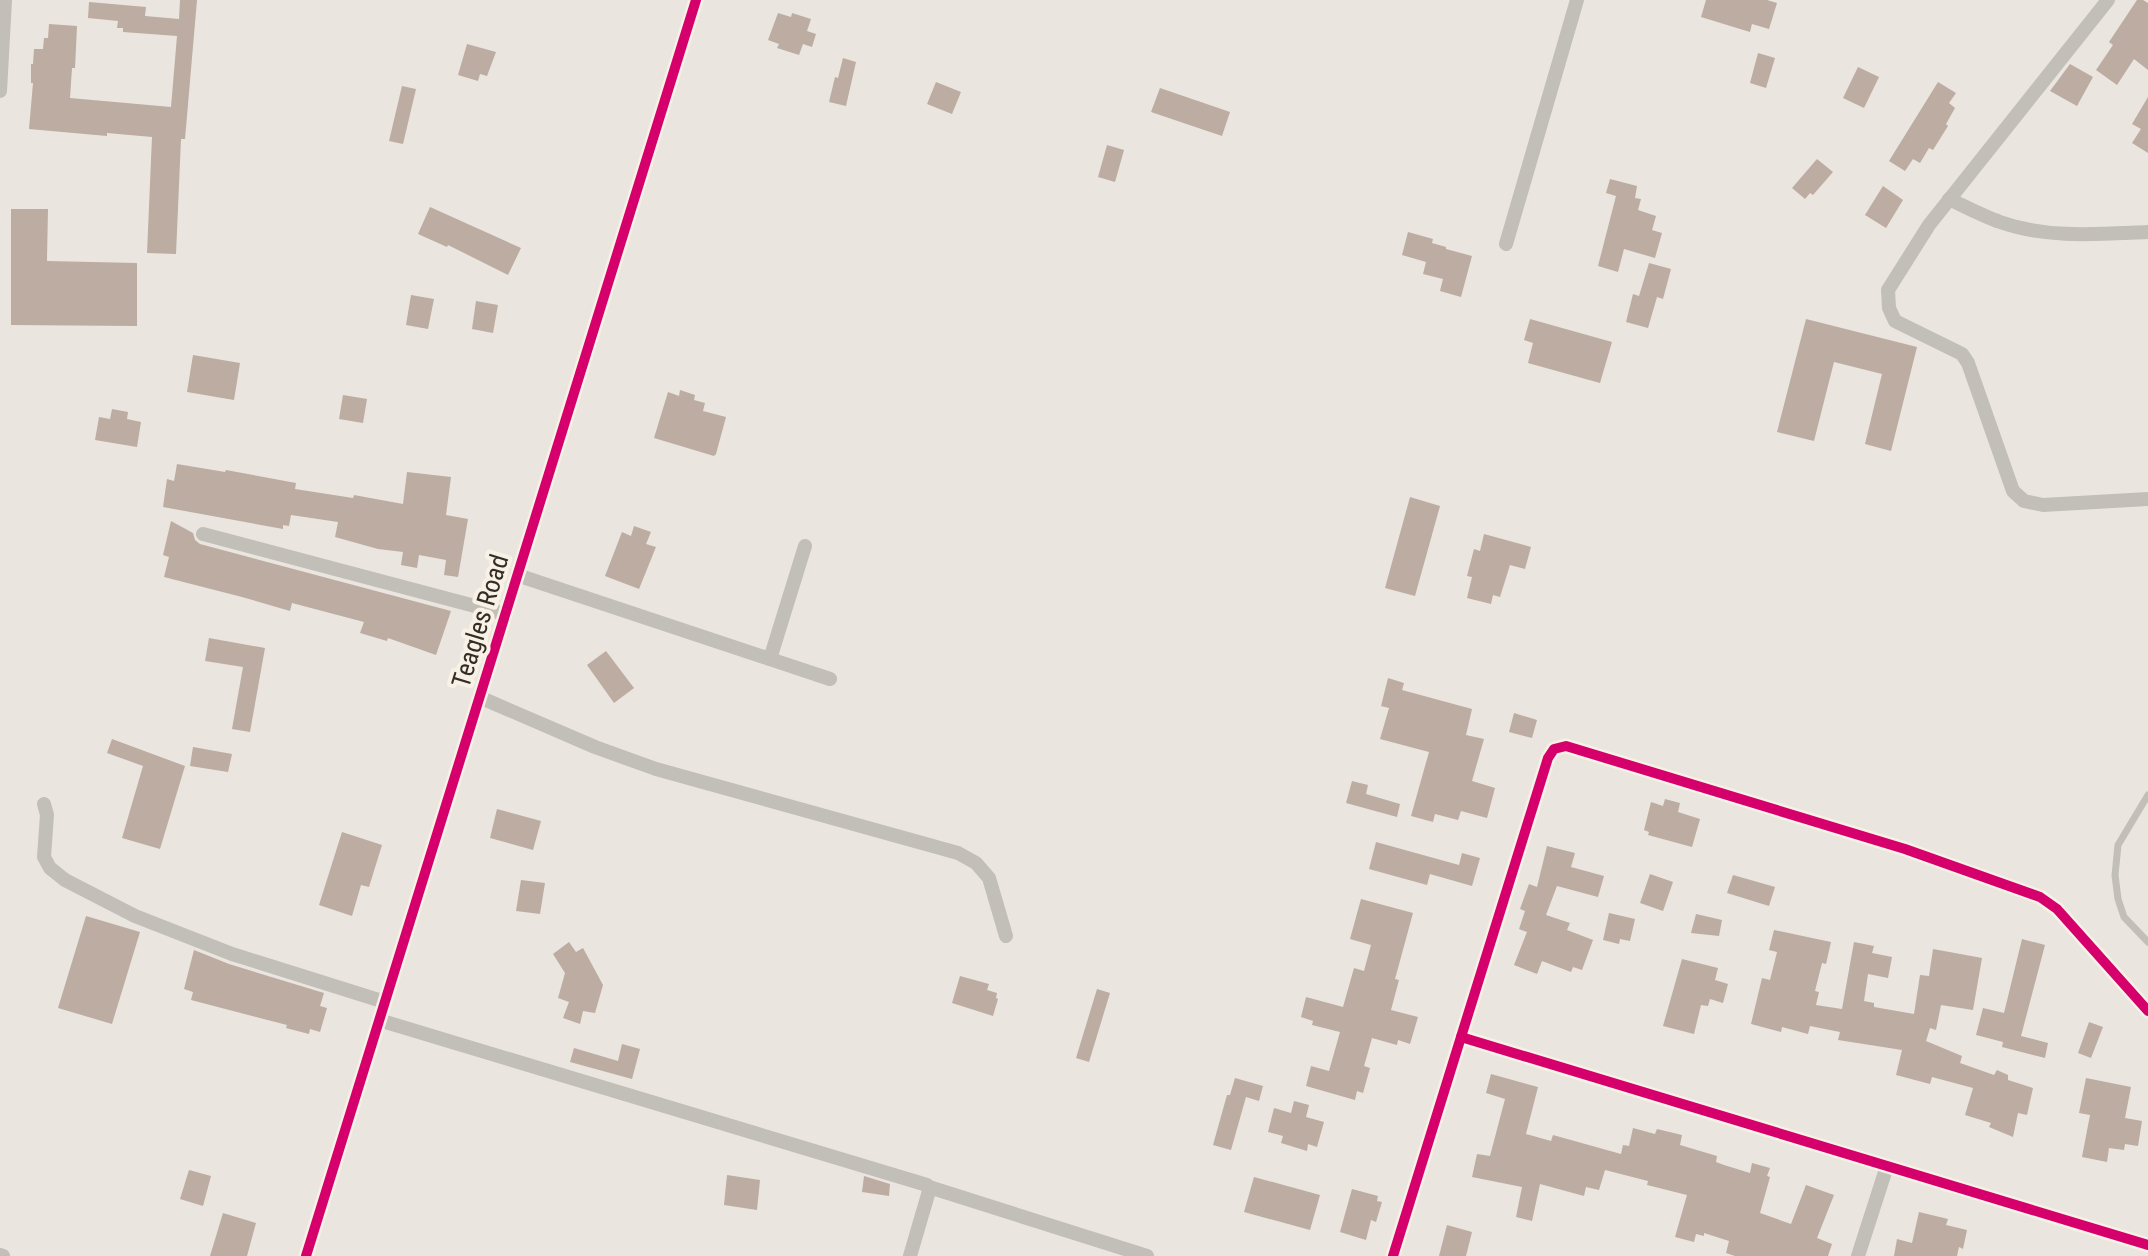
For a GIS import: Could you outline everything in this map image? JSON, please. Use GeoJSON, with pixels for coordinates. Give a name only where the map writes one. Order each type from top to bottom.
{"type":"FeatureCollection","features":[{"type":"Feature","properties":{"kind":"street"},"geometry":{"type":"LineString","coordinates":[[0,91],[5,0]]}},
{"type":"Feature","properties":{"kind":"street","name":"Teagles Road"},"geometry":{"type":"LineString","coordinates":[[306,1256],[696,0]]}},
{"type":"Feature","properties":{"kind":"street"},"geometry":{"type":"LineString","coordinates":[[1506,244],[1577,0]]}},
{"type":"Feature","properties":{"kind":"street"},"geometry":{"type":"LineString","coordinates":[[2108,0],[1929,225],[1888,290],[1889,308],[1895,321],[1962,354],[1968,363],[2013,491],[2024,501],[2043,505],[2148,499]]}},
{"type":"Feature","properties":{"kind":"street"},"geometry":{"type":"LineString","coordinates":[[1949,199],[2000,222],[2032,230],[2076,235],[2148,232]]}},
{"type":"Feature","properties":{"kind":"street"},"geometry":{"type":"LineString","coordinates":[[203,534],[505,614]]}},
{"type":"Feature","properties":{"kind":"street"},"geometry":{"type":"LineString","coordinates":[[770,659],[805,546]]}},
{"type":"Feature","properties":{"kind":"street"},"geometry":{"type":"LineString","coordinates":[[517,575],[830,679]]}},
{"type":"Feature","properties":{"kind":"street"},"geometry":{"type":"LineString","coordinates":[[479,697],[595,747],[656,769],[958,853],[976,863],[989,878],[1006,936]]}},
{"type":"Feature","properties":{"kind":"street"},"geometry":{"type":"LineString","coordinates":[[1393,1256],[1548,758],[1554,749],[1566,746],[1905,849],[2040,897],[2057,909],[2148,1011]]}},
{"type":"Feature","properties":{"kind":"street"},"geometry":{"type":"LineString","coordinates":[[44,804],[47,815],[44,857],[50,868],[65,880],[135,916],[232,954],[385,1002]]}},
{"type":"Feature","properties":{"kind":"street"},"geometry":{"type":"LineString","coordinates":[[379,1020],[1147,1256]]}},
{"type":"Feature","properties":{"kind":"street"},"geometry":{"type":"LineString","coordinates":[[1461,1037],[2148,1245]]}},
{"type":"Feature","properties":{"kind":"street"},"geometry":{"type":"LineString","coordinates":[[1858,1256],[1887,1166]]}},
{"type":"Feature","properties":{"kind":"street"},"geometry":{"type":"LineString","coordinates":[[910,1256],[929,1187]]}},
{"type":"Feature","properties":{"kind":"lane"},"geometry":{"type":"LineString","coordinates":[[2148,795],[2118,845],[2115,875],[2124,917],[2148,942]]}},
{"type":"Feature","properties":{"kind":"lane"},"geometry":{"type":"LineString","coordinates":[[2139,809],[2148,813]]}},
{"type":"Feature","properties":{"kind":"building"},"geometry":{"type":"Polygon","coordinates":[[[180,0],[197,0],[185,139],[181,139],[176,254],[147,253],[152,137],[29,129],[33,83],[31,64],[34,49],[43,49],[44,38],[48,38],[49,24],[77,26],[70,98],[171,107],[177,36],[123,32],[123,28],[117,28],[118,21],[88,18],[89,2],[146,7],[145,16],[179,19],[180,0]]]}},
{"type":"Feature","properties":{"kind":"building"},"geometry":{"type":"Polygon","coordinates":[[[1706,0],[1767,0],[1777,3],[1769,29],[1752,24],[1750,32],[1701,17],[1706,0]]]}},
{"type":"Feature","properties":{"kind":"building"},"geometry":{"type":"Polygon","coordinates":[[[2137,0],[2148,3],[2148,70],[2134,59],[2117,85],[2096,70],[2113,45],[2109,42],[2137,0]]]}},
{"type":"Feature","properties":{"kind":"building"},"geometry":{"type":"Polygon","coordinates":[[[778,13],[791,17],[792,13],[811,19],[807,31],[816,34],[812,47],[803,44],[799,55],[777,48],[779,44],[768,40],[778,13]]]}},
{"type":"Feature","properties":{"kind":"building"},"geometry":{"type":"Polygon","coordinates":[[[467,44],[496,52],[487,76],[480,74],[478,81],[458,75],[467,44]]]}},
{"type":"Feature","properties":{"kind":"building"},"geometry":{"type":"Polygon","coordinates":[[[1758,53],[1775,58],[1766,88],[1750,83],[1758,53]]]}},
{"type":"Feature","properties":{"kind":"building"},"geometry":{"type":"Polygon","coordinates":[[[843,58],[856,62],[846,106],[829,102],[843,58]]]}},
{"type":"Feature","properties":{"kind":"building"},"geometry":{"type":"Polygon","coordinates":[[[2070,64],[2093,77],[2077,106],[2050,91],[2070,64]]]}},
{"type":"Feature","properties":{"kind":"building"},"geometry":{"type":"Polygon","coordinates":[[[1858,67],[1879,77],[1864,108],[1843,98],[1858,67]]]}},
{"type":"Feature","properties":{"kind":"building"},"geometry":{"type":"Polygon","coordinates":[[[936,82],[961,92],[952,114],[927,104],[936,82]]]}},
{"type":"Feature","properties":{"kind":"building"},"geometry":{"type":"Polygon","coordinates":[[[1938,82],[1956,93],[1949,103],[1955,108],[1933,150],[1929,148],[1920,163],[1913,159],[1905,171],[1889,161],[1938,82]]]}},
{"type":"Feature","properties":{"kind":"building"},"geometry":{"type":"Polygon","coordinates":[[[402,86],[416,89],[403,144],[389,141],[402,86]]]}},
{"type":"Feature","properties":{"kind":"building"},"geometry":{"type":"Polygon","coordinates":[[[1160,88],[1230,112],[1222,136],[1151,112],[1160,88]]]}},
{"type":"Feature","properties":{"kind":"building"},"geometry":{"type":"Polygon","coordinates":[[[2148,97],[2148,153],[2132,143],[2141,129],[2132,124],[2148,97]]]}},
{"type":"Feature","properties":{"kind":"building"},"geometry":{"type":"Polygon","coordinates":[[[1107,145],[1124,150],[1115,182],[1098,177],[1107,145]]]}},
{"type":"Feature","properties":{"kind":"building"},"geometry":{"type":"Polygon","coordinates":[[[1817,159],[1833,172],[1813,195],[1810,193],[1805,199],[1792,188],[1817,159]]]}},
{"type":"Feature","properties":{"kind":"building"},"geometry":{"type":"Polygon","coordinates":[[[1610,179],[1637,186],[1635,198],[1641,199],[1638,210],[1656,216],[1652,230],[1662,233],[1655,258],[1624,249],[1618,272],[1598,266],[1616,196],[1606,193],[1610,179]]]}},
{"type":"Feature","properties":{"kind":"building"},"geometry":{"type":"Polygon","coordinates":[[[1883,186],[1903,200],[1886,228],[1865,215],[1883,186]]]}},
{"type":"Feature","properties":{"kind":"building"},"geometry":{"type":"Polygon","coordinates":[[[430,207],[521,248],[508,275],[448,245],[418,234],[430,207]]]}},
{"type":"Feature","properties":{"kind":"building"},"geometry":{"type":"Polygon","coordinates":[[[11,209],[48,209],[47,261],[137,263],[137,326],[11,325],[11,209]]]}},
{"type":"Feature","properties":{"kind":"building"},"geometry":{"type":"Polygon","coordinates":[[[1408,232],[1433,239],[1432,243],[1446,249],[1472,256],[1461,297],[1440,291],[1443,279],[1423,274],[1426,262],[1402,255],[1408,232]]]}},
{"type":"Feature","properties":{"kind":"building"},"geometry":{"type":"Polygon","coordinates":[[[1649,263],[1671,269],[1663,299],[1657,297],[1648,328],[1626,322],[1633,294],[1639,296],[1649,263]]]}},
{"type":"Feature","properties":{"kind":"building"},"geometry":{"type":"Polygon","coordinates":[[[411,295],[434,299],[428,329],[406,325],[411,295]]]}},
{"type":"Feature","properties":{"kind":"building"},"geometry":{"type":"Polygon","coordinates":[[[476,301],[498,305],[493,333],[472,329],[476,301]]]}},
{"type":"Feature","properties":{"kind":"building"},"geometry":{"type":"Polygon","coordinates":[[[1530,319],[1612,342],[1600,383],[1528,363],[1533,343],[1524,340],[1530,319]]]}},
{"type":"Feature","properties":{"kind":"building"},"geometry":{"type":"Polygon","coordinates":[[[1806,319],[1917,347],[1891,451],[1865,444],[1882,374],[1834,362],[1814,441],[1777,432],[1806,319]]]}},
{"type":"Feature","properties":{"kind":"building"},"geometry":{"type":"Polygon","coordinates":[[[193,355],[240,363],[234,400],[187,392],[193,355]]]}},
{"type":"Feature","properties":{"kind":"building"},"geometry":{"type":"Polygon","coordinates":[[[680,390],[695,395],[694,400],[705,403],[703,411],[726,417],[714,456],[654,438],[668,392],[679,396],[680,390]]]}},
{"type":"Feature","properties":{"kind":"building"},"geometry":{"type":"Polygon","coordinates":[[[343,395],[367,399],[363,423],[339,419],[343,395]]]}},
{"type":"Feature","properties":{"kind":"building"},"geometry":{"type":"Polygon","coordinates":[[[112,409],[128,412],[127,419],[141,422],[137,447],[95,440],[99,417],[110,419],[112,409]]]}},
{"type":"Feature","properties":{"kind":"building"},"geometry":{"type":"Polygon","coordinates":[[[177,464],[296,483],[295,489],[403,504],[407,472],[451,477],[446,515],[468,519],[458,577],[444,575],[446,560],[419,555],[417,568],[401,565],[403,552],[378,549],[335,537],[338,522],[291,515],[289,526],[283,525],[283,529],[163,507],[167,479],[174,481],[177,464]]]}},
{"type":"Feature","properties":{"kind":"building"},"geometry":{"type":"Polygon","coordinates":[[[1410,497],[1440,506],[1415,596],[1385,588],[1410,497]]]}},
{"type":"Feature","properties":{"kind":"building"},"geometry":{"type":"Polygon","coordinates":[[[171,521],[193,533],[200,544],[451,611],[436,655],[388,638],[387,641],[360,633],[364,622],[292,603],[290,611],[164,577],[169,557],[163,555],[171,521]]]}},
{"type":"Feature","properties":{"kind":"building"},"geometry":{"type":"Polygon","coordinates":[[[634,526],[651,532],[646,544],[656,547],[639,589],[605,576],[622,532],[631,536],[634,526]]]}},
{"type":"Feature","properties":{"kind":"building"},"geometry":{"type":"Polygon","coordinates":[[[1484,534],[1531,547],[1525,569],[1510,565],[1500,597],[1493,595],[1491,604],[1467,598],[1472,577],[1467,576],[1474,549],[1480,551],[1484,534]]]}},
{"type":"Feature","properties":{"kind":"building"},"geometry":{"type":"Polygon","coordinates":[[[209,638],[265,648],[250,732],[232,729],[243,667],[205,661],[209,638]]]}},
{"type":"Feature","properties":{"kind":"building"},"geometry":{"type":"Polygon","coordinates":[[[606,651],[634,688],[614,703],[587,665],[606,651]]]}},
{"type":"Feature","properties":{"kind":"building"},"geometry":{"type":"Polygon","coordinates":[[[1388,678],[1404,683],[1402,690],[1472,709],[1466,735],[1484,739],[1472,781],[1495,788],[1487,818],[1461,811],[1458,820],[1435,814],[1433,822],[1411,816],[1429,752],[1380,739],[1389,708],[1381,706],[1388,678]]]}},
{"type":"Feature","properties":{"kind":"building"},"geometry":{"type":"Polygon","coordinates":[[[1514,713],[1537,720],[1532,738],[1509,732],[1514,713]]]}},
{"type":"Feature","properties":{"kind":"building"},"geometry":{"type":"Polygon","coordinates":[[[112,739],[185,766],[160,849],[122,838],[143,766],[107,753],[112,739]]]}},
{"type":"Feature","properties":{"kind":"building"},"geometry":{"type":"Polygon","coordinates":[[[193,747],[232,754],[228,772],[190,766],[193,747]]]}},
{"type":"Feature","properties":{"kind":"building"},"geometry":{"type":"Polygon","coordinates":[[[1352,781],[1368,785],[1366,794],[1400,804],[1397,817],[1346,803],[1352,781]]]}},
{"type":"Feature","properties":{"kind":"building"},"geometry":{"type":"Polygon","coordinates":[[[1665,799],[1680,803],[1678,812],[1700,819],[1692,847],[1648,835],[1649,832],[1644,830],[1651,802],[1663,806],[1665,799]]]}},
{"type":"Feature","properties":{"kind":"building"},"geometry":{"type":"Polygon","coordinates":[[[497,809],[541,821],[533,850],[490,838],[497,809]]]}},
{"type":"Feature","properties":{"kind":"building"},"geometry":{"type":"Polygon","coordinates":[[[342,832],[382,845],[369,887],[361,885],[352,916],[319,905],[342,832]]]}},
{"type":"Feature","properties":{"kind":"building"},"geometry":{"type":"Polygon","coordinates":[[[1376,842],[1459,865],[1462,853],[1480,858],[1472,886],[1430,874],[1427,885],[1369,869],[1376,842]]]}},
{"type":"Feature","properties":{"kind":"building"},"geometry":{"type":"Polygon","coordinates":[[[1547,846],[1575,853],[1571,867],[1604,876],[1598,897],[1557,886],[1546,915],[1570,923],[1567,930],[1593,940],[1582,970],[1573,967],[1571,972],[1542,961],[1537,974],[1514,965],[1527,932],[1519,929],[1525,911],[1520,909],[1529,884],[1537,887],[1547,846]]]}},
{"type":"Feature","properties":{"kind":"building"},"geometry":{"type":"Polygon","coordinates":[[[1650,874],[1673,882],[1663,911],[1640,903],[1650,874]]]}},
{"type":"Feature","properties":{"kind":"building"},"geometry":{"type":"Polygon","coordinates":[[[1733,875],[1775,887],[1769,906],[1727,893],[1733,875]]]}},
{"type":"Feature","properties":{"kind":"building"},"geometry":{"type":"Polygon","coordinates":[[[521,880],[545,883],[540,914],[516,911],[521,880]]]}},
{"type":"Feature","properties":{"kind":"building"},"geometry":{"type":"Polygon","coordinates":[[[1361,899],[1413,913],[1395,979],[1399,980],[1391,1010],[1418,1017],[1410,1044],[1398,1040],[1397,1045],[1372,1038],[1364,1066],[1370,1068],[1363,1093],[1357,1091],[1355,1100],[1306,1086],[1311,1066],[1329,1071],[1340,1032],[1312,1025],[1313,1021],[1301,1017],[1306,997],[1343,1007],[1354,968],[1364,971],[1371,945],[1350,939],[1361,899]]]}},
{"type":"Feature","properties":{"kind":"building"},"geometry":{"type":"Polygon","coordinates":[[[1609,913],[1635,919],[1630,941],[1620,939],[1619,944],[1603,940],[1609,913]]]}},
{"type":"Feature","properties":{"kind":"building"},"geometry":{"type":"Polygon","coordinates":[[[1696,914],[1722,920],[1719,936],[1691,933],[1696,914]]]}},
{"type":"Feature","properties":{"kind":"building"},"geometry":{"type":"Polygon","coordinates":[[[86,916],[140,932],[112,1024],[58,1008],[86,916]]]}},
{"type":"Feature","properties":{"kind":"building"},"geometry":{"type":"Polygon","coordinates":[[[1774,930],[1831,942],[1815,991],[1819,992],[1816,1005],[1842,1009],[1854,942],[1874,946],[1872,953],[1892,957],[1888,978],[1868,974],[1864,1001],[1874,1003],[1874,1007],[1914,1014],[1920,975],[1929,976],[1933,949],[1982,958],[1973,1010],[1941,1005],[1936,1030],[1930,1028],[1926,1041],[1962,1056],[1960,1063],[1994,1075],[1997,1070],[2008,1075],[2008,1080],[2033,1088],[2027,1115],[2018,1113],[2013,1137],[1989,1127],[1991,1123],[1965,1115],[1973,1088],[1932,1077],[1930,1084],[1896,1075],[1902,1050],[1838,1040],[1840,1032],[1810,1026],[1808,1034],[1782,1027],[1781,1032],[1751,1024],[1762,978],[1770,980],[1777,952],[1769,950],[1774,930]]]}},
{"type":"Feature","properties":{"kind":"building"},"geometry":{"type":"Polygon","coordinates":[[[2022,939],[2045,945],[2021,1036],[2048,1043],[2045,1058],[2002,1047],[2003,1042],[1976,1035],[1983,1008],[2004,1013],[2022,939]]]}},
{"type":"Feature","properties":{"kind":"building"},"geometry":{"type":"Polygon","coordinates":[[[569,942],[576,952],[583,948],[603,985],[595,1013],[583,1011],[580,1024],[563,1018],[569,1002],[558,998],[565,973],[553,954],[569,942]]]}},
{"type":"Feature","properties":{"kind":"building"},"geometry":{"type":"Polygon","coordinates":[[[194,950],[324,993],[320,1006],[327,1008],[320,1032],[310,1029],[309,1034],[286,1028],[287,1025],[191,1000],[193,992],[184,989],[194,950]]]}},
{"type":"Feature","properties":{"kind":"building"},"geometry":{"type":"Polygon","coordinates":[[[1682,959],[1718,968],[1715,980],[1728,984],[1723,1003],[1710,999],[1708,1006],[1701,1005],[1694,1034],[1663,1026],[1682,959]]]}},
{"type":"Feature","properties":{"kind":"building"},"geometry":{"type":"Polygon","coordinates":[[[960,976],[989,984],[987,990],[997,993],[993,1016],[952,1003],[960,976]]]}},
{"type":"Feature","properties":{"kind":"building"},"geometry":{"type":"Polygon","coordinates":[[[1097,989],[1110,993],[1089,1062],[1076,1058],[1097,989]]]}},
{"type":"Feature","properties":{"kind":"building"},"geometry":{"type":"Polygon","coordinates":[[[2089,1022],[2103,1027],[2091,1058],[2078,1053],[2089,1022]]]}},
{"type":"Feature","properties":{"kind":"building"},"geometry":{"type":"Polygon","coordinates":[[[622,1044],[640,1049],[632,1079],[570,1062],[574,1048],[618,1061],[622,1044]]]}},
{"type":"Feature","properties":{"kind":"building"},"geometry":{"type":"Polygon","coordinates":[[[1491,1074],[1538,1087],[1526,1134],[1551,1141],[1553,1135],[1621,1154],[1623,1145],[1629,1146],[1633,1128],[1655,1134],[1657,1129],[1682,1135],[1680,1145],[1717,1156],[1716,1162],[1724,1165],[1750,1173],[1752,1163],[1770,1168],[1760,1213],[1791,1224],[1806,1185],[1834,1195],[1817,1238],[1832,1244],[1828,1256],[1735,1256],[1726,1253],[1729,1241],[1704,1233],[1704,1236],[1696,1234],[1694,1242],[1675,1237],[1687,1195],[1605,1170],[1599,1190],[1586,1187],[1584,1196],[1540,1184],[1532,1221],[1516,1217],[1522,1187],[1472,1177],[1477,1154],[1490,1156],[1505,1099],[1486,1093],[1491,1074]]]}},
{"type":"Feature","properties":{"kind":"building"},"geometry":{"type":"Polygon","coordinates":[[[1235,1078],[1263,1086],[1259,1101],[1246,1097],[1231,1150],[1213,1145],[1235,1078]]]}},
{"type":"Feature","properties":{"kind":"building"},"geometry":{"type":"Polygon","coordinates":[[[2086,1078],[2131,1087],[2125,1118],[2142,1121],[2138,1146],[2125,1144],[2124,1150],[2109,1148],[2107,1162],[2082,1157],[2090,1115],[2079,1113],[2086,1078]]]}},
{"type":"Feature","properties":{"kind":"building"},"geometry":{"type":"Polygon","coordinates":[[[1294,1101],[1309,1105],[1306,1117],[1324,1122],[1317,1147],[1308,1144],[1307,1151],[1281,1143],[1283,1136],[1268,1132],[1274,1108],[1291,1113],[1294,1101]]]}},
{"type":"Feature","properties":{"kind":"building"},"geometry":{"type":"Polygon","coordinates":[[[189,1170],[211,1176],[203,1206],[180,1199],[189,1170]]]}},
{"type":"Feature","properties":{"kind":"building"},"geometry":{"type":"Polygon","coordinates":[[[727,1175],[760,1180],[757,1210],[724,1205],[727,1175]]]}},
{"type":"Feature","properties":{"kind":"building"},"geometry":{"type":"Polygon","coordinates":[[[864,1176],[890,1184],[889,1196],[862,1192],[864,1176]]]}},
{"type":"Feature","properties":{"kind":"building"},"geometry":{"type":"Polygon","coordinates":[[[1254,1177],[1320,1195],[1310,1230],[1244,1212],[1254,1177]]]}},
{"type":"Feature","properties":{"kind":"building"},"geometry":{"type":"Polygon","coordinates":[[[1352,1189],[1378,1196],[1377,1201],[1382,1202],[1376,1222],[1371,1220],[1366,1240],[1340,1232],[1352,1189]]]}},
{"type":"Feature","properties":{"kind":"building"},"geometry":{"type":"Polygon","coordinates":[[[1919,1212],[1948,1219],[1946,1225],[1967,1230],[1963,1249],[1959,1247],[1957,1256],[1894,1256],[1897,1239],[1912,1243],[1919,1212]]]}},
{"type":"Feature","properties":{"kind":"building"},"geometry":{"type":"Polygon","coordinates":[[[223,1213],[256,1223],[247,1256],[210,1256],[223,1213]]]}},
{"type":"Feature","properties":{"kind":"building"},"geometry":{"type":"Polygon","coordinates":[[[1447,1225],[1472,1232],[1466,1256],[1439,1256],[1447,1225]]]}},
{"type":"Feature","properties":{"kind":"cycle path"},"geometry":{"type":"LineString","coordinates":[[306,1256],[696,0]]}},
{"type":"Feature","properties":{"kind":"cycle path"},"geometry":{"type":"LineString","coordinates":[[1461,1037],[1548,758],[1554,749],[1566,746],[1905,849],[2040,897],[2057,909],[2148,1011]]}},
{"type":"Feature","properties":{"kind":"cycle path"},"geometry":{"type":"LineString","coordinates":[[1393,1256],[1461,1037],[2148,1245]]}}]}
